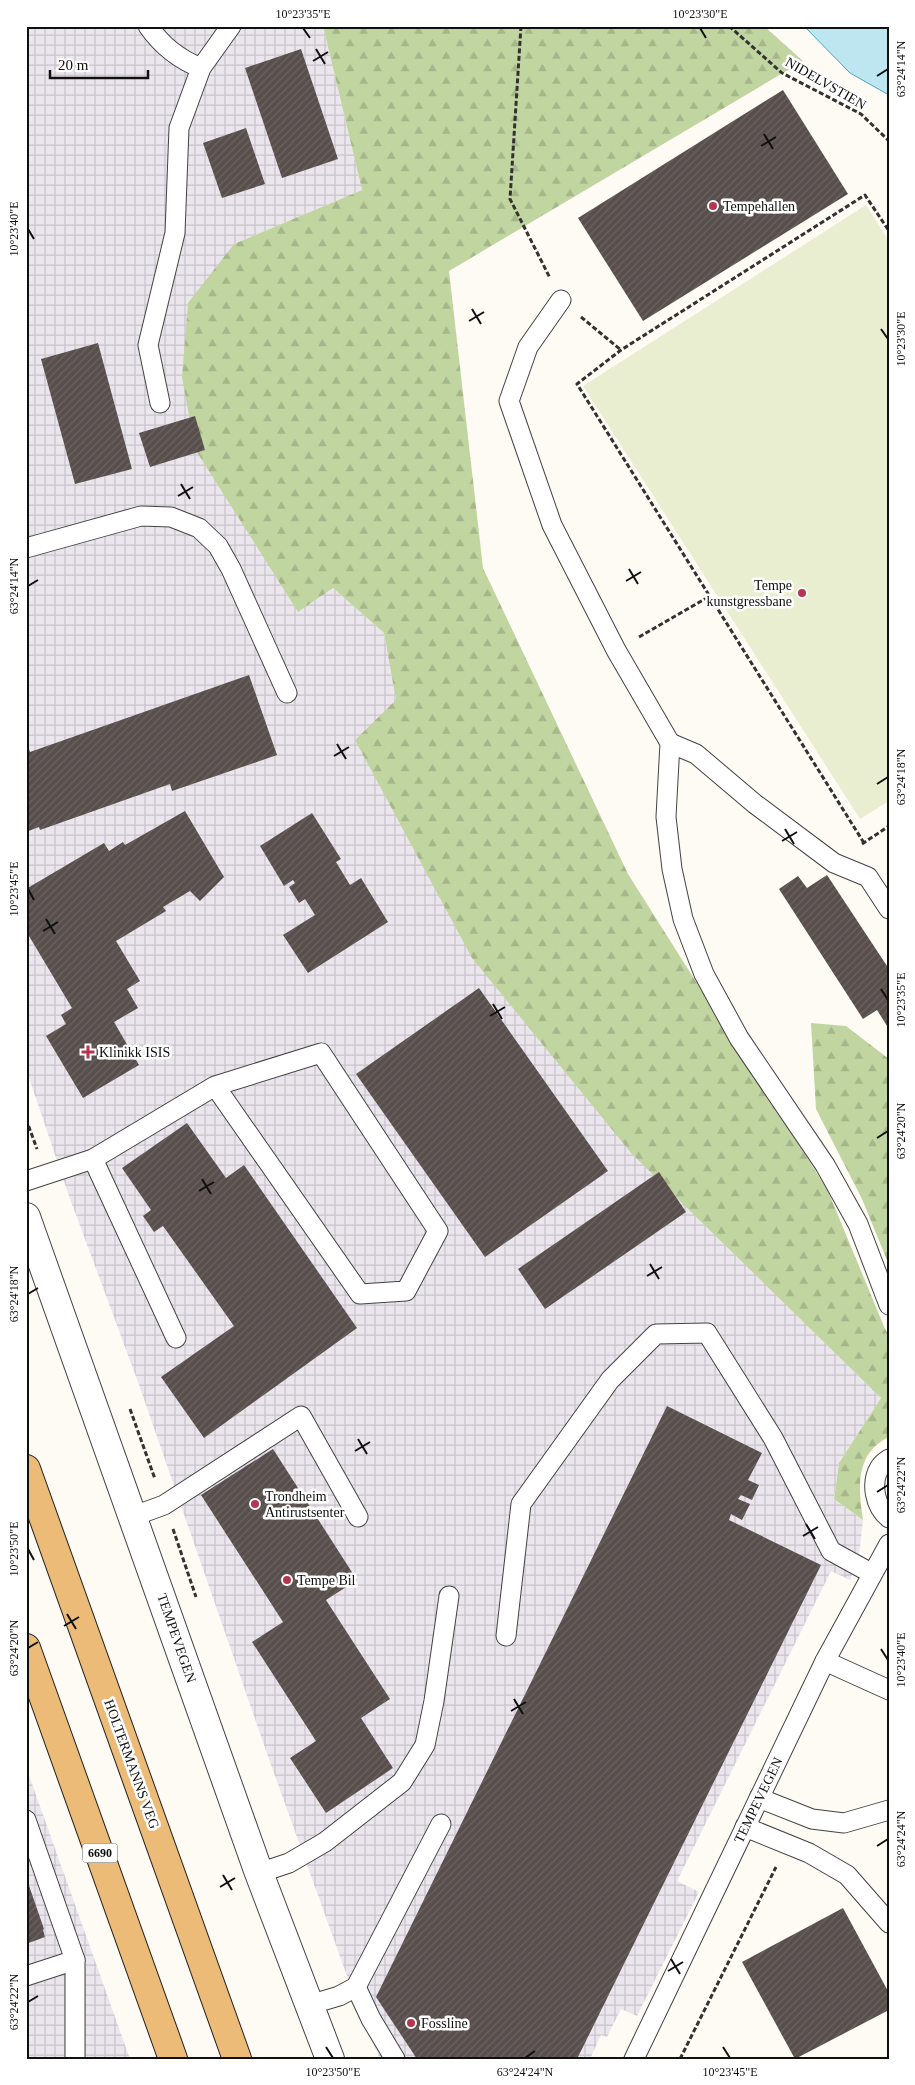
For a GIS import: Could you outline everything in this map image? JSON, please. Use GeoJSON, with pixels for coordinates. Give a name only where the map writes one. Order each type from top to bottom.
{"type":"FeatureCollection","features":[{"type":"Feature","properties":{"kind":"main road","name":"HOLTERMANNS VEG"},"geometry":{"type":"LineString","coordinates":[[26,1469],[237,2059]]}},
{"type":"Feature","properties":{"kind":"main road","name":"6690"},"geometry":{"type":"LineString","coordinates":[[26,1648],[173,2059]]}},
{"type":"Feature","properties":{"kind":"street","name":"TEMPEVEGEN"},"geometry":{"type":"LineString","coordinates":[[26,1217],[134,1516],[259,1873],[330,2059]]}},
{"type":"Feature","properties":{"kind":"lane"},"geometry":{"type":"LineString","coordinates":[[148,26],[168,50],[185,61],[201,68]]}},
{"type":"Feature","properties":{"kind":"lane"},"geometry":{"type":"LineString","coordinates":[[160,403],[148,345],[176,233],[179,128],[201,68],[231,26]]}},
{"type":"Feature","properties":{"kind":"lane"},"geometry":{"type":"LineString","coordinates":[[561,300],[528,347],[509,401],[552,525],[616,650],[670,744],[666,817],[672,869],[683,919],[704,974],[739,1038],[825,1165],[858,1224],[889,1305]]}},
{"type":"Feature","properties":{"kind":"lane"},"geometry":{"type":"LineString","coordinates":[[26,548],[141,516],[171,517],[200,528],[218,546],[231,569],[287,693]]}},
{"type":"Feature","properties":{"kind":"lane"},"geometry":{"type":"LineString","coordinates":[[670,744],[696,754],[756,804],[834,863],[868,877],[889,909]]}},
{"type":"Feature","properties":{"kind":"lane"},"geometry":{"type":"LineString","coordinates":[[26,1181],[93,1159],[216,1086],[321,1054],[438,1231],[406,1291],[360,1294],[216,1086]]}},
{"type":"Feature","properties":{"kind":"lane"},"geometry":{"type":"LineString","coordinates":[[93,1159],[176,1338]]}},
{"type":"Feature","properties":{"kind":"lane"},"geometry":{"type":"LineString","coordinates":[[506,1636],[521,1504],[610,1380],[656,1334],[707,1333],[773,1438],[832,1551],[871,1573]]}},
{"type":"Feature","properties":{"kind":"lane"},"geometry":{"type":"LineString","coordinates":[[134,1516],[164,1504],[301,1416],[358,1517]]}},
{"type":"Feature","properties":{"kind":"lane"},"geometry":{"type":"LineString","coordinates":[[889,1459],[880,1468],[874,1490],[881,1512],[889,1518]]}},
{"type":"Feature","properties":{"kind":"lane","name":"TEMPEVEGEN"},"geometry":{"type":"LineString","coordinates":[[634,2059],[825,1661],[871,1573],[889,1544]]}},
{"type":"Feature","properties":{"kind":"lane"},"geometry":{"type":"LineString","coordinates":[[259,1873],[289,1863],[325,1842],[402,1782],[424,1745],[434,1701],[449,1596]]}},
{"type":"Feature","properties":{"kind":"lane"},"geometry":{"type":"LineString","coordinates":[[825,1661],[889,1690]]}},
{"type":"Feature","properties":{"kind":"lane"},"geometry":{"type":"LineString","coordinates":[[759,1798],[812,1819],[844,1823],[889,1810]]}},
{"type":"Feature","properties":{"kind":"lane"},"geometry":{"type":"LineString","coordinates":[[26,1820],[75,1960],[74,2059]]}},
{"type":"Feature","properties":{"kind":"lane"},"geometry":{"type":"LineString","coordinates":[[309,2005],[339,1996],[356,1987],[441,1824]]}},
{"type":"Feature","properties":{"kind":"lane"},"geometry":{"type":"LineString","coordinates":[[745,1827],[810,1853],[847,1875],[889,1923]]}},
{"type":"Feature","properties":{"kind":"lane"},"geometry":{"type":"LineString","coordinates":[[26,1976],[75,1960]]}},
{"type":"Feature","properties":{"kind":"lane"},"geometry":{"type":"LineString","coordinates":[[356,1987],[371,2019],[395,2059]]}},
{"type":"Feature","properties":{"kind":"path"},"geometry":{"type":"LineString","coordinates":[[521,26],[510,199],[561,300],[621,350]]}},
{"type":"Feature","properties":{"kind":"path","name":"NIDELVSTIEN"},"geometry":{"type":"LineString","coordinates":[[729,26],[782,73],[861,114],[889,140]]}},
{"type":"Feature","properties":{"kind":"path"},"geometry":{"type":"LineString","coordinates":[[864,843],[577,384],[621,350],[865,195],[889,231]]}},
{"type":"Feature","properties":{"kind":"path"},"geometry":{"type":"LineString","coordinates":[[616,650],[710,596]]}},
{"type":"Feature","properties":{"kind":"path"},"geometry":{"type":"LineString","coordinates":[[680,2059],[787,1844]]}},
{"type":"Feature","properties":{"kind":"shaded area"},"geometry":{"type":"Polygon","coordinates":[[[26,26],[323,26],[362,190],[234,244],[298,611],[333,588],[384,633],[396,700],[633,1154],[881,1398],[839,1463],[834,1499],[863,1520],[859,1555],[850,1580],[831,1571],[677,1881],[699,1892],[637,2016],[621,2009],[607,2037],[601,2035],[590,2059],[380,2059],[360,2012],[270,1762],[138,1382],[69,1196],[26,1069],[26,26]]]}},
{"type":"Feature","properties":{"kind":"shaded area"},"geometry":{"type":"Polygon","coordinates":[[[26,1767],[130,2059],[26,2059],[26,1767]]]}},
{"type":"Feature","properties":{"kind":"green space"},"geometry":{"type":"Polygon","coordinates":[[[323,26],[764,26],[803,61],[449,271],[483,568],[628,874],[828,1191],[889,1335],[889,1437],[870,1452],[861,1472],[860,1496],[863,1520],[834,1499],[839,1463],[881,1398],[632,1154],[472,958],[355,740],[396,700],[384,633],[333,588],[298,612],[195,449],[182,377],[188,303],[234,244],[362,190],[323,26]]]}},
{"type":"Feature","properties":{"kind":"green space","name":"Tempe kunstgressbane"},"geometry":{"type":"Polygon","coordinates":[[[866,205],[889,241],[889,801],[860,819],[583,386],[866,205]]]}},
{"type":"Feature","properties":{"kind":"green space"},"geometry":{"type":"Polygon","coordinates":[[[811,1023],[846,1026],[889,1059],[889,1265],[862,1199],[816,1109],[811,1023]]]}},
{"type":"Feature","properties":{"kind":"water"},"geometry":{"type":"Polygon","coordinates":[[[804,26],[889,26],[889,95],[850,73],[804,26]]]}},
{"type":"Feature","properties":{"kind":"building"},"geometry":{"type":"Polygon","coordinates":[[[301,49],[338,159],[282,178],[245,68],[301,49]]]}},
{"type":"Feature","properties":{"kind":"building","name":"Tempehallen"},"geometry":{"type":"Polygon","coordinates":[[[783,90],[848,194],[643,321],[578,218],[783,90]]]}},
{"type":"Feature","properties":{"kind":"building"},"geometry":{"type":"Polygon","coordinates":[[[246,128],[265,184],[222,198],[203,143],[246,128]]]}},
{"type":"Feature","properties":{"kind":"building"},"geometry":{"type":"Polygon","coordinates":[[[98,343],[132,469],[75,484],[41,359],[98,343]]]}},
{"type":"Feature","properties":{"kind":"building"},"geometry":{"type":"Polygon","coordinates":[[[195,416],[205,450],[150,467],[139,433],[195,416]]]}},
{"type":"Feature","properties":{"kind":"building"},"geometry":{"type":"Polygon","coordinates":[[[249,675],[277,755],[172,791],[170,784],[40,830],[39,827],[26,832],[26,741],[30,752],[249,675]]]}},
{"type":"Feature","properties":{"kind":"building"},"geometry":{"type":"Polygon","coordinates":[[[185,811],[224,877],[200,901],[190,891],[163,907],[166,911],[116,941],[140,981],[127,989],[138,1008],[114,1022],[139,1065],[83,1098],[46,1036],[66,1024],[61,1015],[72,1008],[26,931],[26,889],[104,843],[109,851],[123,842],[125,845],[185,811]]]}},
{"type":"Feature","properties":{"kind":"building"},"geometry":{"type":"Polygon","coordinates":[[[312,813],[341,859],[336,862],[350,885],[361,878],[388,922],[308,973],[283,935],[315,915],[305,899],[299,903],[289,887],[295,883],[293,880],[284,886],[260,846],[312,813]]]}},
{"type":"Feature","properties":{"kind":"building"},"geometry":{"type":"Polygon","coordinates":[[[827,875],[889,969],[889,1029],[877,1010],[863,1019],[779,889],[798,876],[807,888],[827,875]]]}},
{"type":"Feature","properties":{"kind":"building"},"geometry":{"type":"Polygon","coordinates":[[[479,988],[608,1171],[485,1257],[356,1074],[479,988]]]}},
{"type":"Feature","properties":{"kind":"building"},"geometry":{"type":"Polygon","coordinates":[[[187,1123],[226,1178],[244,1165],[357,1328],[204,1438],[161,1377],[234,1326],[163,1226],[154,1232],[143,1216],[151,1210],[122,1168],[187,1123]]]}},
{"type":"Feature","properties":{"kind":"building"},"geometry":{"type":"Polygon","coordinates":[[[659,1172],[686,1212],[545,1309],[518,1269],[659,1172]]]}},
{"type":"Feature","properties":{"kind":"building"},"geometry":{"type":"Polygon","coordinates":[[[667,1406],[762,1453],[748,1480],[759,1485],[752,1500],[741,1495],[738,1499],[750,1504],[742,1520],[731,1514],[729,1520],[821,1565],[577,2059],[417,2059],[376,1997],[667,1406]]]}},
{"type":"Feature","properties":{"kind":"building"},"geometry":{"type":"Polygon","coordinates":[[[273,1449],[357,1580],[326,1600],[390,1699],[361,1718],[393,1768],[326,1813],[290,1758],[316,1741],[252,1642],[283,1622],[201,1495],[273,1449]]]}},
{"type":"Feature","properties":{"kind":"building"},"geometry":{"type":"Polygon","coordinates":[[[26,1877],[45,1937],[26,1944],[26,1877]]]}},
{"type":"Feature","properties":{"kind":"building"},"geometry":{"type":"Polygon","coordinates":[[[843,1908],[889,1993],[889,2010],[795,2059],[742,1962],[843,1908]]]}},
{"type":"Feature","properties":{"kind":"place","name":"Tempehallen"},"geometry":{"type":"Point","coordinates":[713,206]}},
{"type":"Feature","properties":{"kind":"place","name":"Tempe kunstgressbane"},"geometry":{"type":"Point","coordinates":[802,593]}},
{"type":"Feature","properties":{"kind":"place","name":"Klinikk ISIS"},"geometry":{"type":"Point","coordinates":[88,1052]}},
{"type":"Feature","properties":{"kind":"place","name":"Trondheim Antirustsenter"},"geometry":{"type":"Point","coordinates":[255,1504]}},
{"type":"Feature","properties":{"kind":"place","name":"Tempe Bil"},"geometry":{"type":"Point","coordinates":[287,1580]}},
{"type":"Feature","properties":{"kind":"place","name":"Fossline"},"geometry":{"type":"Point","coordinates":[411,2023]}}]}
